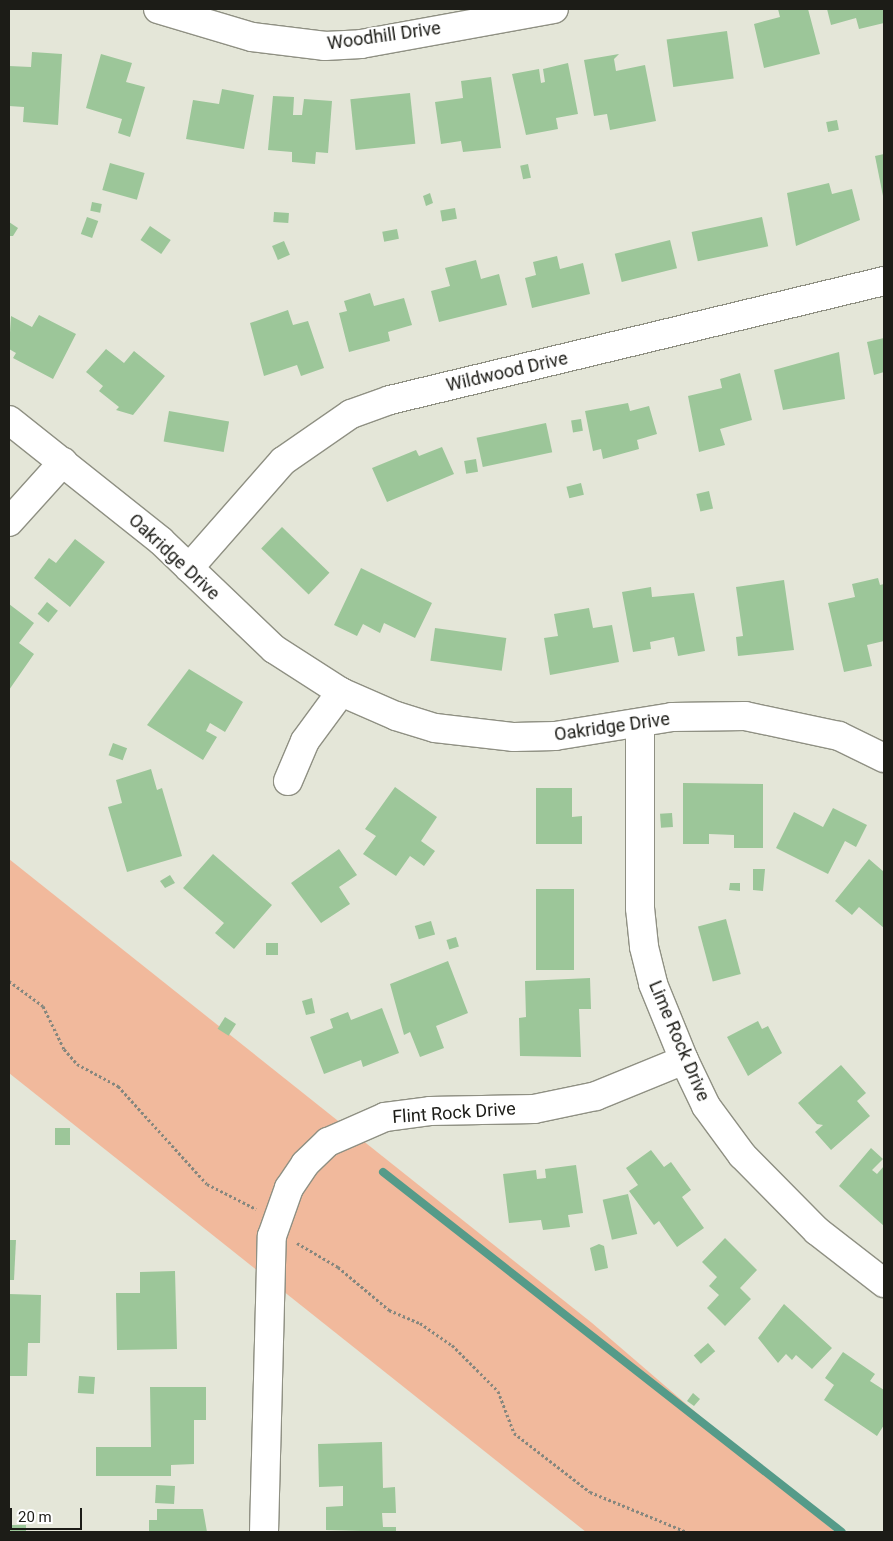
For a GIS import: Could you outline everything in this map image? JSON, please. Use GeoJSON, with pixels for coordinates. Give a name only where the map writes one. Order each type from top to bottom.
{"type":"FeatureCollection","features":[{"type":"Feature","properties":{"kind":"street","name":"Woodhill Drive"},"geometry":{"type":"LineString","coordinates":[[158,9],[252,37],[325,46],[361,44],[554,9]]}},
{"type":"Feature","properties":{"kind":"street","name":"Wildwood Drive"},"geometry":{"type":"LineString","coordinates":[[189,568],[283,461],[351,414],[390,400],[884,281]]}},
{"type":"Feature","properties":{"kind":"street","name":"Oakridge Drive"},"geometry":{"type":"LineString","coordinates":[[9,420],[63,462],[189,568],[274,649],[341,692],[396,716],[475,735],[555,736],[640,724],[672,717],[745,716],[839,736],[884,758]]}},
{"type":"Feature","properties":{"kind":"street"},"geometry":{"type":"LineString","coordinates":[[9,522],[63,462]]}},
{"type":"Feature","properties":{"kind":"street"},"geometry":{"type":"LineString","coordinates":[[288,781],[305,741],[341,692]]}},
{"type":"Feature","properties":{"kind":"street","name":"Lime Rock Drive"},"geometry":{"type":"LineString","coordinates":[[640,724],[640,908],[644,947],[653,984],[684,1060],[706,1106],[742,1155],[817,1231],[884,1283]]}},
{"type":"Feature","properties":{"kind":"street","name":"Flint Rock Drive"},"geometry":{"type":"LineString","coordinates":[[264,1532],[272,1236],[289,1188],[314,1153],[328,1142],[385,1117],[552,1105],[596,1096],[684,1060]]}},
{"type":"Feature","properties":{"kind":"path"},"geometry":{"type":"LineString","coordinates":[[9,981],[43,1006],[64,1049],[77,1064],[118,1086],[214,1191],[260,1210]]}},
{"type":"Feature","properties":{"kind":"path"},"geometry":{"type":"LineString","coordinates":[[288,1238],[338,1268],[389,1310],[420,1323],[452,1345],[498,1391],[514,1433],[590,1492],[687,1532]]}},
{"type":"Feature","properties":{"kind":"shaded area"},"geometry":{"type":"Polygon","coordinates":[[[9,859],[592,1323],[835,1532],[586,1532],[9,1073],[9,859]]]}},
{"type":"Feature","properties":{"kind":"building"},"geometry":{"type":"Polygon","coordinates":[[[778,9],[808,9],[820,54],[764,68],[754,24],[780,17],[778,9]]]}},
{"type":"Feature","properties":{"kind":"building"},"geometry":{"type":"Polygon","coordinates":[[[827,9],[884,9],[884,23],[859,29],[856,18],[831,25],[827,9]]]}},
{"type":"Feature","properties":{"kind":"building"},"geometry":{"type":"Polygon","coordinates":[[[727,31],[734,79],[673,87],[667,39],[727,31]]]}},
{"type":"Feature","properties":{"kind":"building"},"geometry":{"type":"Polygon","coordinates":[[[32,52],[62,54],[58,125],[23,122],[24,107],[9,106],[9,66],[31,67],[32,52]]]}},
{"type":"Feature","properties":{"kind":"building"},"geometry":{"type":"Polygon","coordinates":[[[101,54],[132,63],[126,82],[145,87],[130,137],[118,133],[122,119],[86,108],[101,54]]]}},
{"type":"Feature","properties":{"kind":"building"},"geometry":{"type":"Polygon","coordinates":[[[619,54],[614,59],[616,71],[645,65],[656,121],[610,130],[607,114],[594,116],[584,60],[619,54]]]}},
{"type":"Feature","properties":{"kind":"building"},"geometry":{"type":"Polygon","coordinates":[[[568,63],[578,114],[556,118],[558,129],[526,135],[512,74],[539,69],[541,83],[545,82],[543,69],[568,63]]]}},
{"type":"Feature","properties":{"kind":"building"},"geometry":{"type":"Polygon","coordinates":[[[491,77],[501,148],[463,152],[461,141],[441,144],[435,102],[463,98],[461,81],[491,77]]]}},
{"type":"Feature","properties":{"kind":"building"},"geometry":{"type":"Polygon","coordinates":[[[222,89],[254,95],[244,149],[186,139],[193,100],[219,104],[222,89]]]}},
{"type":"Feature","properties":{"kind":"building"},"geometry":{"type":"Polygon","coordinates":[[[410,93],[415,144],[356,150],[350,99],[410,93]]]}},
{"type":"Feature","properties":{"kind":"building"},"geometry":{"type":"Polygon","coordinates":[[[273,96],[294,97],[293,115],[302,115],[304,99],[332,101],[328,153],[316,152],[315,164],[292,162],[292,152],[268,150],[273,96]]]}},
{"type":"Feature","properties":{"kind":"building"},"geometry":{"type":"Polygon","coordinates":[[[837,120],[839,130],[828,132],[826,122],[837,120]]]}},
{"type":"Feature","properties":{"kind":"building"},"geometry":{"type":"Polygon","coordinates":[[[884,154],[884,196],[883,196],[875,156],[884,154]]]}},
{"type":"Feature","properties":{"kind":"building"},"geometry":{"type":"Polygon","coordinates":[[[110,163],[145,173],[137,200],[102,190],[110,163]]]}},
{"type":"Feature","properties":{"kind":"building"},"geometry":{"type":"Polygon","coordinates":[[[528,164],[531,178],[523,179],[520,166],[528,164]]]}},
{"type":"Feature","properties":{"kind":"building"},"geometry":{"type":"Polygon","coordinates":[[[829,183],[832,194],[852,189],[860,220],[796,246],[787,193],[829,183]]]}},
{"type":"Feature","properties":{"kind":"building"},"geometry":{"type":"Polygon","coordinates":[[[430,193],[433,203],[426,206],[423,196],[430,193]]]}},
{"type":"Feature","properties":{"kind":"building"},"geometry":{"type":"Polygon","coordinates":[[[92,202],[102,204],[100,213],[90,211],[92,202]]]}},
{"type":"Feature","properties":{"kind":"building"},"geometry":{"type":"Polygon","coordinates":[[[455,208],[457,219],[442,221],[440,211],[455,208]]]}},
{"type":"Feature","properties":{"kind":"building"},"geometry":{"type":"Polygon","coordinates":[[[274,212],[289,213],[288,223],[273,222],[274,212]]]}},
{"type":"Feature","properties":{"kind":"building"},"geometry":{"type":"Polygon","coordinates":[[[87,217],[98,221],[92,238],[81,234],[87,217]]]}},
{"type":"Feature","properties":{"kind":"building"},"geometry":{"type":"Polygon","coordinates":[[[762,217],[768,246],[698,261],[692,232],[762,217]]]}},
{"type":"Feature","properties":{"kind":"building"},"geometry":{"type":"Polygon","coordinates":[[[9,222],[18,228],[13,236],[9,236],[9,222]]]}},
{"type":"Feature","properties":{"kind":"building"},"geometry":{"type":"Polygon","coordinates":[[[150,226],[171,240],[161,254],[140,240],[150,226]]]}},
{"type":"Feature","properties":{"kind":"building"},"geometry":{"type":"Polygon","coordinates":[[[397,229],[399,239],[384,242],[382,232],[397,229]]]}},
{"type":"Feature","properties":{"kind":"building"},"geometry":{"type":"Polygon","coordinates":[[[670,240],[677,268],[622,282],[615,254],[670,240]]]}},
{"type":"Feature","properties":{"kind":"building"},"geometry":{"type":"Polygon","coordinates":[[[284,241],[290,255],[278,260],[272,246],[284,241]]]}},
{"type":"Feature","properties":{"kind":"building"},"geometry":{"type":"Polygon","coordinates":[[[557,256],[560,269],[583,263],[590,294],[532,308],[525,278],[536,275],[533,262],[557,256]]]}},
{"type":"Feature","properties":{"kind":"building"},"geometry":{"type":"Polygon","coordinates":[[[476,260],[481,279],[499,274],[507,305],[439,322],[431,291],[450,286],[445,268],[476,260]]]}},
{"type":"Feature","properties":{"kind":"building"},"geometry":{"type":"Polygon","coordinates":[[[370,293],[374,306],[404,298],[412,325],[388,332],[390,341],[349,352],[339,313],[347,311],[344,301],[370,293]]]}},
{"type":"Feature","properties":{"kind":"building"},"geometry":{"type":"Polygon","coordinates":[[[288,310],[293,325],[308,321],[324,368],[301,376],[297,365],[264,376],[250,323],[288,310]]]}},
{"type":"Feature","properties":{"kind":"building"},"geometry":{"type":"Polygon","coordinates":[[[39,315],[76,334],[53,379],[13,358],[16,353],[9,349],[11,316],[32,327],[39,315]]]}},
{"type":"Feature","properties":{"kind":"building"},"geometry":{"type":"Polygon","coordinates":[[[884,338],[884,372],[874,375],[867,342],[884,338]]]}},
{"type":"Feature","properties":{"kind":"building"},"geometry":{"type":"Polygon","coordinates":[[[106,349],[124,363],[134,351],[165,376],[133,415],[116,410],[119,407],[99,391],[103,386],[86,372],[106,349]]]}},
{"type":"Feature","properties":{"kind":"building"},"geometry":{"type":"Polygon","coordinates":[[[839,352],[845,399],[783,410],[774,370],[839,352]]]}},
{"type":"Feature","properties":{"kind":"building"},"geometry":{"type":"Polygon","coordinates":[[[740,373],[752,420],[720,429],[725,445],[699,452],[688,396],[722,388],[720,379],[740,373]]]}},
{"type":"Feature","properties":{"kind":"building"},"geometry":{"type":"Polygon","coordinates":[[[628,403],[630,411],[649,406],[657,434],[637,440],[639,449],[603,459],[601,449],[593,451],[585,411],[628,403]]]}},
{"type":"Feature","properties":{"kind":"building"},"geometry":{"type":"Polygon","coordinates":[[[169,411],[229,422],[224,452],[164,442],[169,411]]]}},
{"type":"Feature","properties":{"kind":"building"},"geometry":{"type":"Polygon","coordinates":[[[581,419],[583,431],[573,432],[571,421],[581,419]]]}},
{"type":"Feature","properties":{"kind":"building"},"geometry":{"type":"Polygon","coordinates":[[[546,423],[552,452],[483,467],[477,438],[546,423]]]}},
{"type":"Feature","properties":{"kind":"building"},"geometry":{"type":"Polygon","coordinates":[[[442,447],[454,474],[387,502],[372,468],[416,450],[419,456],[442,447]]]}},
{"type":"Feature","properties":{"kind":"building"},"geometry":{"type":"Polygon","coordinates":[[[476,459],[478,472],[466,474],[464,461],[476,459]]]}},
{"type":"Feature","properties":{"kind":"building"},"geometry":{"type":"Polygon","coordinates":[[[581,483],[584,495],[569,498],[566,487],[581,483]]]}},
{"type":"Feature","properties":{"kind":"building"},"geometry":{"type":"Polygon","coordinates":[[[709,491],[713,509],[700,511],[696,494],[709,491]]]}},
{"type":"Feature","properties":{"kind":"building"},"geometry":{"type":"Polygon","coordinates":[[[282,527],[329,573],[309,594],[261,549],[282,527]]]}},
{"type":"Feature","properties":{"kind":"building"},"geometry":{"type":"Polygon","coordinates":[[[75,539],[105,562],[70,607],[34,578],[49,558],[56,563],[75,539]]]}},
{"type":"Feature","properties":{"kind":"building"},"geometry":{"type":"Polygon","coordinates":[[[361,568],[432,603],[415,638],[384,623],[380,633],[363,624],[357,636],[334,625],[361,568]]]}},
{"type":"Feature","properties":{"kind":"building"},"geometry":{"type":"Polygon","coordinates":[[[878,578],[880,585],[884,584],[884,641],[867,645],[872,666],[844,672],[828,603],[855,597],[852,584],[878,578]]]}},
{"type":"Feature","properties":{"kind":"building"},"geometry":{"type":"Polygon","coordinates":[[[784,580],[794,650],[738,656],[736,637],[743,636],[736,587],[784,580]]]}},
{"type":"Feature","properties":{"kind":"building"},"geometry":{"type":"Polygon","coordinates":[[[651,587],[652,597],[694,593],[705,651],[678,656],[674,637],[650,642],[651,649],[633,652],[622,592],[651,587]]]}},
{"type":"Feature","properties":{"kind":"building"},"geometry":{"type":"Polygon","coordinates":[[[47,602],[58,611],[48,622],[38,614],[47,602]]]}},
{"type":"Feature","properties":{"kind":"building"},"geometry":{"type":"Polygon","coordinates":[[[9,604],[34,623],[19,643],[34,654],[9,690],[9,604]]]}},
{"type":"Feature","properties":{"kind":"building"},"geometry":{"type":"Polygon","coordinates":[[[589,608],[593,628],[612,625],[619,662],[550,675],[544,638],[558,636],[554,614],[589,608]]]}},
{"type":"Feature","properties":{"kind":"building"},"geometry":{"type":"Polygon","coordinates":[[[435,628],[506,638],[502,671],[430,661],[435,628]]]}},
{"type":"Feature","properties":{"kind":"building"},"geometry":{"type":"Polygon","coordinates":[[[189,669],[243,702],[225,732],[210,723],[206,731],[217,737],[203,760],[147,725],[189,669]]]}},
{"type":"Feature","properties":{"kind":"building"},"geometry":{"type":"Polygon","coordinates":[[[113,743],[127,748],[123,760],[109,755],[113,743]]]}},
{"type":"Feature","properties":{"kind":"building"},"geometry":{"type":"Polygon","coordinates":[[[151,769],[157,790],[162,788],[182,856],[127,872],[108,807],[122,803],[116,780],[151,769]]]}},
{"type":"Feature","properties":{"kind":"building"},"geometry":{"type":"Polygon","coordinates":[[[683,783],[763,784],[763,848],[734,848],[734,835],[709,834],[709,844],[683,844],[683,783]]]}},
{"type":"Feature","properties":{"kind":"building"},"geometry":{"type":"Polygon","coordinates":[[[395,787],[437,817],[421,841],[435,851],[424,866],[410,856],[396,876],[363,854],[376,836],[365,829],[395,787]]]}},
{"type":"Feature","properties":{"kind":"building"},"geometry":{"type":"Polygon","coordinates":[[[536,788],[572,788],[572,817],[582,816],[582,844],[536,844],[536,788]]]}},
{"type":"Feature","properties":{"kind":"building"},"geometry":{"type":"Polygon","coordinates":[[[833,808],[867,825],[856,847],[845,841],[828,874],[776,848],[794,812],[823,827],[833,808]]]}},
{"type":"Feature","properties":{"kind":"building"},"geometry":{"type":"Polygon","coordinates":[[[672,813],[673,827],[661,828],[660,814],[672,813]]]}},
{"type":"Feature","properties":{"kind":"building"},"geometry":{"type":"Polygon","coordinates":[[[339,849],[357,875],[339,887],[350,904],[321,923],[291,883],[339,849]]]}},
{"type":"Feature","properties":{"kind":"building"},"geometry":{"type":"Polygon","coordinates":[[[213,854],[272,905],[234,949],[215,933],[224,923],[183,888],[213,854]]]}},
{"type":"Feature","properties":{"kind":"building"},"geometry":{"type":"Polygon","coordinates":[[[869,859],[884,872],[884,928],[859,907],[852,915],[835,901],[869,859]]]}},
{"type":"Feature","properties":{"kind":"building"},"geometry":{"type":"Polygon","coordinates":[[[753,869],[765,869],[763,891],[753,890],[753,869]]]}},
{"type":"Feature","properties":{"kind":"building"},"geometry":{"type":"Polygon","coordinates":[[[170,875],[175,883],[165,888],[160,881],[170,875]]]}},
{"type":"Feature","properties":{"kind":"building"},"geometry":{"type":"Polygon","coordinates":[[[730,883],[740,883],[740,891],[729,890],[730,883]]]}},
{"type":"Feature","properties":{"kind":"building"},"geometry":{"type":"Polygon","coordinates":[[[536,889],[574,889],[574,970],[536,970],[536,889]]]}},
{"type":"Feature","properties":{"kind":"building"},"geometry":{"type":"Polygon","coordinates":[[[726,919],[741,974],[713,982],[698,927],[726,919]]]}},
{"type":"Feature","properties":{"kind":"building"},"geometry":{"type":"Polygon","coordinates":[[[431,921],[435,934],[419,939],[415,926],[431,921]]]}},
{"type":"Feature","properties":{"kind":"building"},"geometry":{"type":"Polygon","coordinates":[[[456,937],[459,947],[449,949],[446,940],[456,937]]]}},
{"type":"Feature","properties":{"kind":"building"},"geometry":{"type":"Polygon","coordinates":[[[266,943],[278,943],[278,955],[266,955],[266,943]]]}},
{"type":"Feature","properties":{"kind":"building"},"geometry":{"type":"Polygon","coordinates":[[[448,961],[468,1013],[436,1026],[444,1048],[420,1057],[410,1032],[404,1035],[390,984],[448,961]]]}},
{"type":"Feature","properties":{"kind":"building"},"geometry":{"type":"Polygon","coordinates":[[[590,978],[591,1009],[579,1009],[581,1057],[520,1056],[519,1018],[526,1017],[525,981],[590,978]]]}},
{"type":"Feature","properties":{"kind":"building"},"geometry":{"type":"Polygon","coordinates":[[[312,998],[315,1013],[306,1015],[302,1001],[312,998]]]}},
{"type":"Feature","properties":{"kind":"building"},"geometry":{"type":"Polygon","coordinates":[[[382,1008],[399,1053],[363,1067],[361,1060],[324,1074],[310,1037],[333,1028],[330,1019],[348,1012],[351,1020],[382,1008]]]}},
{"type":"Feature","properties":{"kind":"building"},"geometry":{"type":"Polygon","coordinates":[[[225,1017],[236,1024],[229,1036],[218,1029],[225,1017]]]}},
{"type":"Feature","properties":{"kind":"building"},"geometry":{"type":"Polygon","coordinates":[[[758,1021],[762,1029],[768,1026],[782,1053],[748,1076],[727,1037],[758,1021]]]}},
{"type":"Feature","properties":{"kind":"building"},"geometry":{"type":"Polygon","coordinates":[[[841,1065],[866,1093],[857,1101],[870,1116],[831,1150],[815,1132],[823,1125],[817,1124],[798,1103],[841,1065]]]}},
{"type":"Feature","properties":{"kind":"building"},"geometry":{"type":"Polygon","coordinates":[[[55,1128],[70,1128],[70,1145],[55,1145],[55,1128]]]}},
{"type":"Feature","properties":{"kind":"building"},"geometry":{"type":"Polygon","coordinates":[[[871,1148],[883,1159],[872,1170],[877,1174],[884,1166],[884,1226],[839,1186],[871,1148]]]}},
{"type":"Feature","properties":{"kind":"building"},"geometry":{"type":"Polygon","coordinates":[[[651,1150],[664,1167],[671,1162],[691,1190],[682,1197],[704,1228],[677,1247],[659,1221],[654,1225],[629,1191],[638,1185],[626,1168],[651,1150]]]}},
{"type":"Feature","properties":{"kind":"building"},"geometry":{"type":"Polygon","coordinates":[[[576,1165],[583,1213],[568,1215],[570,1227],[543,1230],[541,1220],[509,1223],[503,1174],[536,1170],[537,1179],[546,1178],[545,1169],[576,1165]]]}},
{"type":"Feature","properties":{"kind":"building"},"geometry":{"type":"Polygon","coordinates":[[[628,1194],[637,1234],[612,1240],[603,1200],[628,1194]]]}},
{"type":"Feature","properties":{"kind":"building"},"geometry":{"type":"Polygon","coordinates":[[[725,1238],[757,1270],[740,1288],[751,1299],[725,1326],[707,1308],[719,1295],[709,1286],[717,1277],[702,1262],[725,1238]]]}},
{"type":"Feature","properties":{"kind":"building"},"geometry":{"type":"Polygon","coordinates":[[[9,1240],[16,1240],[14,1280],[9,1280],[9,1240]]]}},
{"type":"Feature","properties":{"kind":"building"},"geometry":{"type":"Polygon","coordinates":[[[599,1244],[604,1246],[608,1268],[595,1271],[590,1248],[599,1244]]]}},
{"type":"Feature","properties":{"kind":"building"},"geometry":{"type":"Polygon","coordinates":[[[175,1271],[177,1349],[117,1350],[116,1293],[140,1293],[140,1272],[175,1271]]]}},
{"type":"Feature","properties":{"kind":"building"},"geometry":{"type":"Polygon","coordinates":[[[9,1294],[41,1295],[40,1343],[28,1343],[27,1376],[9,1376],[9,1294]]]}},
{"type":"Feature","properties":{"kind":"building"},"geometry":{"type":"Polygon","coordinates":[[[784,1304],[832,1348],[812,1369],[796,1355],[792,1360],[786,1354],[778,1363],[758,1338],[784,1304]]]}},
{"type":"Feature","properties":{"kind":"building"},"geometry":{"type":"Polygon","coordinates":[[[708,1343],[715,1351],[701,1364],[694,1355],[708,1343]]]}},
{"type":"Feature","properties":{"kind":"building"},"geometry":{"type":"Polygon","coordinates":[[[843,1352],[875,1374],[870,1381],[884,1390],[884,1425],[877,1436],[824,1400],[834,1385],[825,1378],[843,1352]]]}},
{"type":"Feature","properties":{"kind":"building"},"geometry":{"type":"Polygon","coordinates":[[[79,1376],[95,1377],[94,1394],[78,1393],[79,1376]]]}},
{"type":"Feature","properties":{"kind":"building"},"geometry":{"type":"Polygon","coordinates":[[[150,1387],[206,1387],[206,1420],[194,1420],[194,1464],[171,1465],[171,1476],[96,1476],[96,1447],[151,1447],[150,1387]]]}},
{"type":"Feature","properties":{"kind":"building"},"geometry":{"type":"Polygon","coordinates":[[[693,1393],[700,1399],[694,1406],[687,1401],[693,1393]]]}},
{"type":"Feature","properties":{"kind":"building"},"geometry":{"type":"Polygon","coordinates":[[[382,1442],[383,1488],[395,1487],[396,1513],[382,1513],[383,1527],[396,1527],[396,1532],[326,1530],[326,1507],[343,1506],[343,1486],[319,1487],[318,1444],[382,1442]]]}},
{"type":"Feature","properties":{"kind":"building"},"geometry":{"type":"Polygon","coordinates":[[[156,1485],[175,1486],[174,1504],[155,1503],[156,1485]]]}},
{"type":"Feature","properties":{"kind":"building"},"geometry":{"type":"Polygon","coordinates":[[[157,1509],[203,1509],[207,1532],[149,1532],[149,1520],[157,1520],[157,1509]]]}},
{"type":"Feature","properties":{"kind":"building"},"geometry":{"type":"Polygon","coordinates":[[[9,1525],[26,1525],[26,1532],[9,1532],[9,1525]]]}},
{"type":"Feature","properties":{"kind":"waterway"},"geometry":{"type":"LineString","coordinates":[[383,1172],[842,1532]]}}]}
